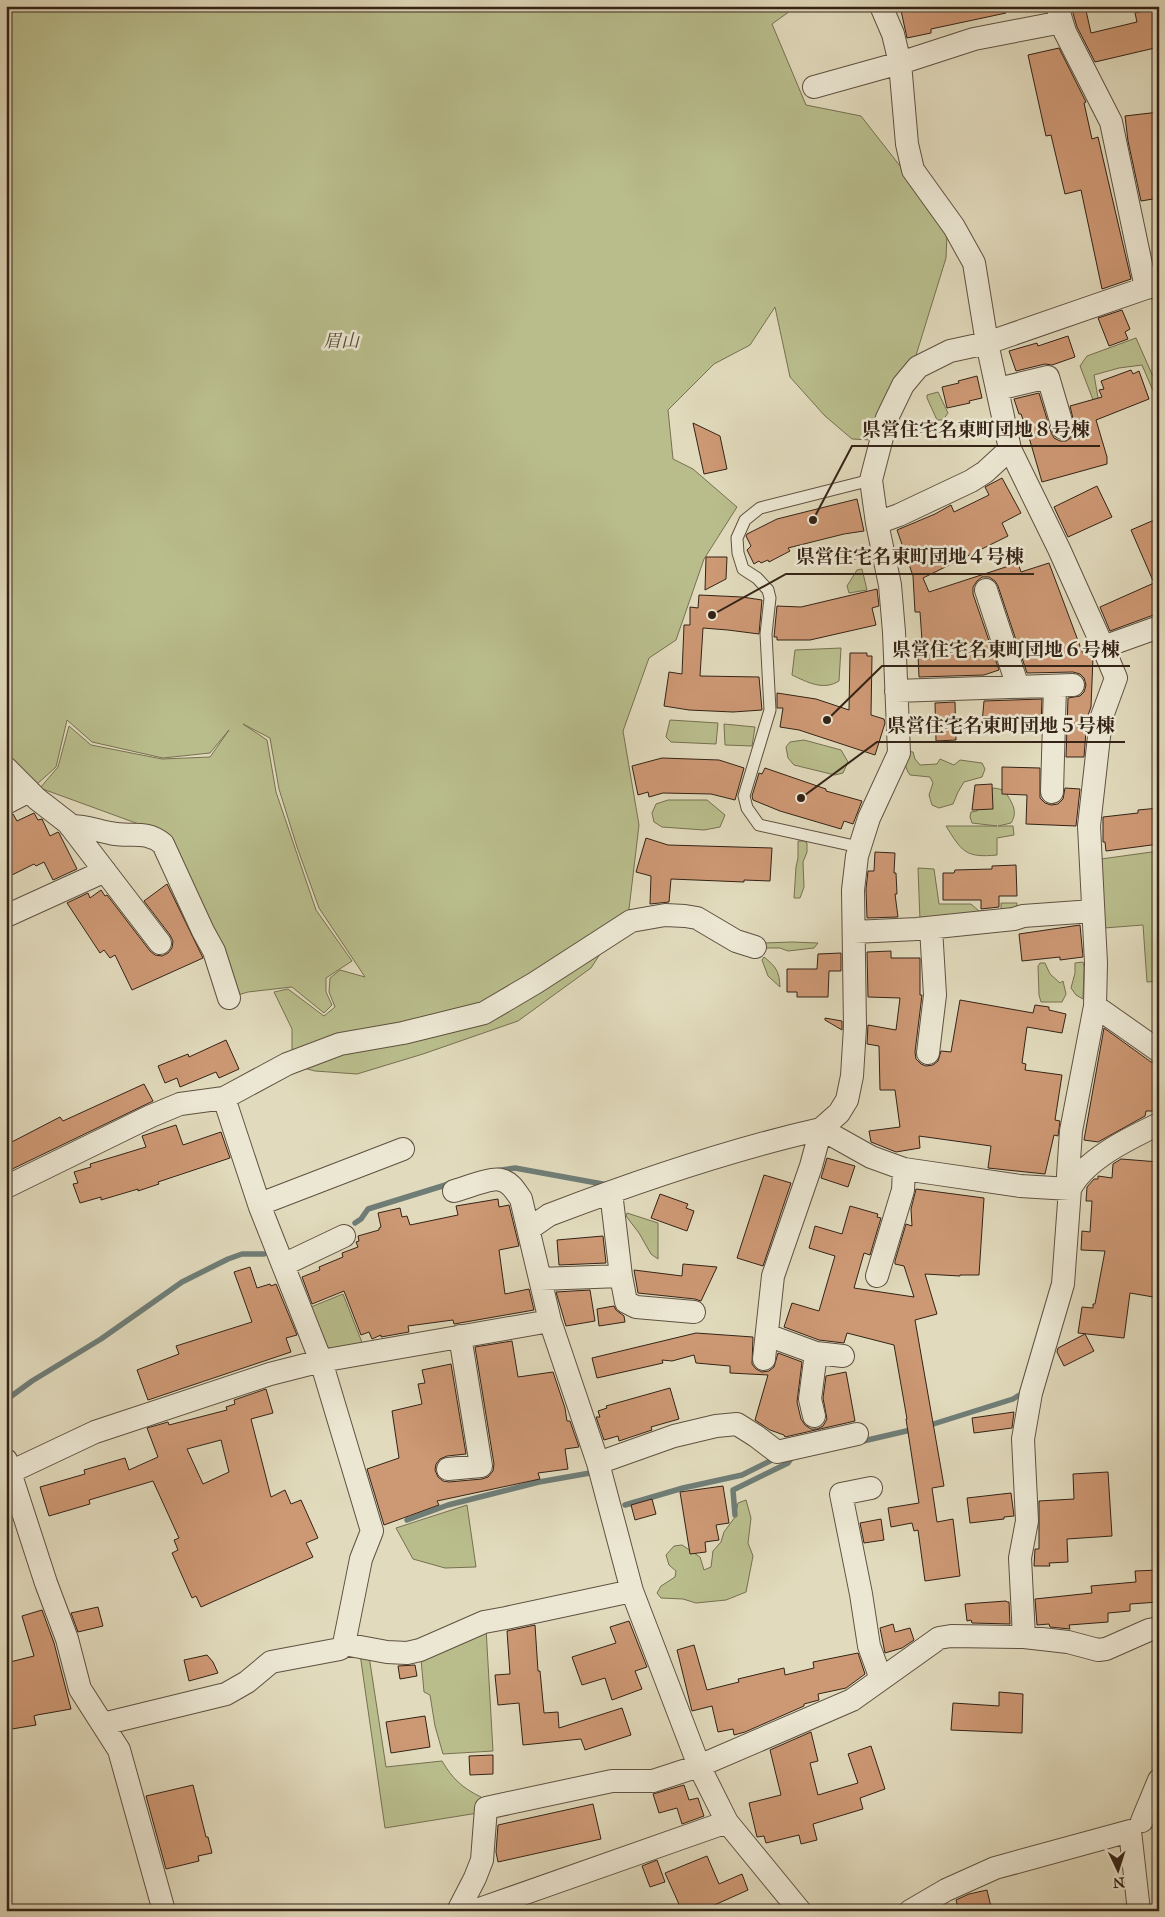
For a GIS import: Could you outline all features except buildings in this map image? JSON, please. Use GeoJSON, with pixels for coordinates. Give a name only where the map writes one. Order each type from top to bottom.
{"type":"FeatureCollection","features":[{"type":"Feature","properties":{"kind":"street"},"geometry":{"type":"LineString","coordinates":[[881,6],[893,34],[900,64],[907,144],[913,170],[954,227],[974,264],[987,343],[1010,449],[1059,549],[1116,678],[1101,719],[1089,826],[1096,963],[1095,1006],[1072,1132],[1063,1284],[1031,1393],[1023,1439],[1027,1521],[1020,1558],[1024,1637]]}},
{"type":"Feature","properties":{"kind":"street"},"geometry":{"type":"LineString","coordinates":[[764,1360],[773,1276],[822,1129],[839,1113],[847,1100],[852,1076],[854,1027],[853,890],[856,856],[869,818],[899,753],[890,585],[877,523],[871,480],[887,418],[903,385],[918,367],[950,352],[987,343],[1152,287],[1111,122],[1065,32],[1060,14],[974,39],[900,64],[814,88]]}},
{"type":"Feature","properties":{"kind":"street"},"geometry":{"type":"LineString","coordinates":[[998,389],[1048,377],[1063,428]]}},
{"type":"Feature","properties":{"kind":"street"},"geometry":{"type":"LineString","coordinates":[[877,523],[900,515],[971,481],[985,472],[1010,449]]}},
{"type":"Feature","properties":{"kind":"street"},"geometry":{"type":"LineString","coordinates":[[986,590],[1018,687]]}},
{"type":"Feature","properties":{"kind":"street"},"geometry":{"type":"LineString","coordinates":[[1102,647],[1159,627]]}},
{"type":"Feature","properties":{"kind":"street"},"geometry":{"type":"LineString","coordinates":[[896,691],[1064,686],[1062,766],[1052,792]]}},
{"type":"Feature","properties":{"kind":"street"},"geometry":{"type":"LineString","coordinates":[[6,768],[29,791],[70,826],[160,943]]}},
{"type":"Feature","properties":{"kind":"street"},"geometry":{"type":"LineString","coordinates":[[6,803],[29,791]]}},
{"type":"Feature","properties":{"kind":"street"},"geometry":{"type":"LineString","coordinates":[[70,826],[86,826],[111,834],[141,834],[156,838],[164,844],[202,931],[214,951],[229,968],[229,998]]}},
{"type":"Feature","properties":{"kind":"street"},"geometry":{"type":"LineString","coordinates":[[6,916],[105,871]]}},
{"type":"Feature","properties":{"kind":"street"},"geometry":{"type":"LineString","coordinates":[[854,932],[931,928],[1014,919],[1024,916],[1093,911]]}},
{"type":"Feature","properties":{"kind":"street"},"geometry":{"type":"LineString","coordinates":[[6,1187],[151,1116],[180,1104],[224,1098],[288,1064],[340,1044],[403,1033],[484,1013],[535,983],[631,921],[665,915],[696,918],[736,941],[755,947]]}},
{"type":"Feature","properties":{"kind":"street"},"geometry":{"type":"LineString","coordinates":[[928,1053],[935,995],[931,928]]}},
{"type":"Feature","properties":{"kind":"street"},"geometry":{"type":"LineString","coordinates":[[1095,1006],[1159,1051]]}},
{"type":"Feature","properties":{"kind":"street"},"geometry":{"type":"LineString","coordinates":[[103,1724],[226,1694],[247,1682],[270,1662],[340,1649],[344,1644],[361,1559],[372,1531],[320,1361],[260,1204],[224,1098]]}},
{"type":"Feature","properties":{"kind":"street"},"geometry":{"type":"LineString","coordinates":[[1070,1189],[1076,1177],[1103,1155],[1133,1136],[1159,1124]]}},
{"type":"Feature","properties":{"kind":"street"},"geometry":{"type":"LineString","coordinates":[[529,1229],[549,1215],[701,1161],[774,1140],[822,1129],[871,1157],[904,1169],[1020,1186],[1070,1189]]}},
{"type":"Feature","properties":{"kind":"street"},"geometry":{"type":"LineString","coordinates":[[260,1204],[333,1167],[371,1152],[403,1149]]}},
{"type":"Feature","properties":{"kind":"street"},"geometry":{"type":"LineString","coordinates":[[876,1276],[903,1190],[904,1169]]}},
{"type":"Feature","properties":{"kind":"street"},"geometry":{"type":"LineString","coordinates":[[454,1191],[494,1180],[502,1180],[514,1188],[521,1199],[550,1321],[598,1463],[632,1591],[699,1766],[727,1822],[800,1911]]}},
{"type":"Feature","properties":{"kind":"street"},"geometry":{"type":"LineString","coordinates":[[611,1192],[626,1302],[636,1307],[694,1312]]}},
{"type":"Feature","properties":{"kind":"street"},"geometry":{"type":"LineString","coordinates":[[283,1265],[344,1236]]}},
{"type":"Feature","properties":{"kind":"street"},"geometry":{"type":"LineString","coordinates":[[540,1279],[621,1276]]}},
{"type":"Feature","properties":{"kind":"street"},"geometry":{"type":"LineString","coordinates":[[164,1911],[119,1750],[80,1690],[67,1640],[8,1469],[95,1432],[270,1374],[320,1361],[550,1321]]}},
{"type":"Feature","properties":{"kind":"street"},"geometry":{"type":"LineString","coordinates":[[767,1335],[816,1353],[843,1356]]}},
{"type":"Feature","properties":{"kind":"street"},"geometry":{"type":"LineString","coordinates":[[448,1468],[488,1466],[460,1336]]}},
{"type":"Feature","properties":{"kind":"street"},"geometry":{"type":"LineString","coordinates":[[814,1416],[810,1399],[816,1353]]}},
{"type":"Feature","properties":{"kind":"street"},"geometry":{"type":"LineString","coordinates":[[598,1463],[674,1436],[737,1424],[777,1452],[857,1434]]}},
{"type":"Feature","properties":{"kind":"street"},"geometry":{"type":"LineString","coordinates":[[872,1488],[841,1494],[861,1594],[869,1646],[881,1679]]}},
{"type":"Feature","properties":{"kind":"street"},"geometry":{"type":"LineString","coordinates":[[344,1644],[387,1652],[408,1653],[420,1650],[484,1622],[632,1591]]}},
{"type":"Feature","properties":{"kind":"street"},"geometry":{"type":"LineString","coordinates":[[458,1911],[482,1860],[486,1808],[612,1781],[653,1781],[699,1766],[852,1700],[939,1638],[951,1636],[1024,1637],[1068,1642],[1098,1650],[1106,1649],[1149,1630],[1159,1628]]}},
{"type":"Feature","properties":{"kind":"street"},"geometry":{"type":"LineString","coordinates":[[1139,1911],[1144,1823],[1159,1780]]}},
{"type":"Feature","properties":{"kind":"street"},"geometry":{"type":"LineString","coordinates":[[474,1911],[727,1822]]}},
{"type":"Feature","properties":{"kind":"street"},"geometry":{"type":"LineString","coordinates":[[910,1911],[946,1890],[995,1868],[1144,1823]]}},
{"type":"Feature","properties":{"kind":"lane"},"geometry":{"type":"LineString","coordinates":[[859,847],[759,825],[747,808],[744,796],[770,710],[766,634],[770,598],[768,590],[758,578],[744,569],[738,553],[737,538],[745,520],[760,508],[871,480]]}},
{"type":"Feature","properties":{"kind":"green space","name":"眉山"},"geometry":{"type":"Polygon","coordinates":[[[6,6],[797,6],[772,24],[806,105],[861,116],[918,189],[947,236],[946,258],[913,365],[873,440],[852,439],[825,416],[790,377],[775,307],[750,345],[714,364],[668,410],[673,459],[693,469],[737,507],[704,559],[676,640],[649,658],[623,731],[639,825],[629,909],[591,968],[518,1021],[423,1054],[357,1074],[315,1071],[292,1065],[292,1029],[274,992],[288,989],[324,1016],[335,1007],[329,992],[330,978],[340,970],[365,977],[319,908],[279,789],[270,738],[243,724],[267,740],[276,792],[316,910],[352,961],[326,978],[326,992],[332,1005],[324,1013],[292,987],[248,992],[231,997],[166,834],[40,788],[58,767],[69,726],[91,745],[162,759],[210,757],[229,730],[210,753],[163,758],[92,742],[67,720],[56,767],[36,785],[6,754],[6,6]]]}},
{"type":"Feature","properties":{"kind":"green space"},"geometry":{"type":"Polygon","coordinates":[[[1136,338],[1159,390],[1154,393],[1142,365],[1119,368],[1094,375],[1099,403],[1095,405],[1080,366],[1087,356],[1136,338]]]}},
{"type":"Feature","properties":{"kind":"green space"},"geometry":{"type":"Polygon","coordinates":[[[938,392],[948,413],[943,420],[937,420],[927,398],[927,395],[938,392]]]}},
{"type":"Feature","properties":{"kind":"green space"},"geometry":{"type":"Polygon","coordinates":[[[862,569],[867,590],[849,593],[847,586],[857,570],[862,569]]]}},
{"type":"Feature","properties":{"kind":"green space"},"geometry":{"type":"Polygon","coordinates":[[[841,648],[839,681],[833,684],[821,685],[809,683],[792,675],[795,650],[841,648]]]}},
{"type":"Feature","properties":{"kind":"green space"},"geometry":{"type":"Polygon","coordinates":[[[670,720],[718,723],[716,744],[671,742],[666,737],[670,720]]]}},
{"type":"Feature","properties":{"kind":"green space"},"geometry":{"type":"Polygon","coordinates":[[[724,724],[755,727],[752,746],[725,745],[724,724]]]}},
{"type":"Feature","properties":{"kind":"green space"},"geometry":{"type":"Polygon","coordinates":[[[804,740],[841,750],[848,762],[843,773],[835,775],[794,765],[788,758],[786,747],[790,742],[804,740]]]}},
{"type":"Feature","properties":{"kind":"green space"},"geometry":{"type":"Polygon","coordinates":[[[906,751],[913,752],[915,759],[920,765],[937,764],[940,759],[954,765],[960,760],[982,763],[985,769],[982,777],[964,782],[953,804],[939,808],[932,805],[929,795],[933,783],[930,777],[910,775],[908,772],[905,763],[906,751]]]}},
{"type":"Feature","properties":{"kind":"green space"},"geometry":{"type":"Polygon","coordinates":[[[994,788],[1004,790],[1014,810],[1011,823],[998,826],[1013,826],[1014,835],[997,838],[997,855],[971,854],[956,842],[946,826],[997,826],[972,823],[970,817],[971,812],[977,811],[982,796],[994,788]]]}},
{"type":"Feature","properties":{"kind":"green space"},"geometry":{"type":"Polygon","coordinates":[[[668,800],[707,800],[725,815],[720,827],[704,830],[662,827],[654,822],[652,813],[656,804],[668,800]]]}},
{"type":"Feature","properties":{"kind":"green space"},"geometry":{"type":"Polygon","coordinates":[[[798,841],[807,843],[807,852],[803,862],[804,887],[800,898],[794,898],[798,858],[798,841]]]}},
{"type":"Feature","properties":{"kind":"green space"},"geometry":{"type":"Polygon","coordinates":[[[1159,851],[1159,981],[1147,982],[1143,925],[1104,928],[1101,859],[1159,851]]]}},
{"type":"Feature","properties":{"kind":"green space"},"geometry":{"type":"Polygon","coordinates":[[[918,868],[934,869],[939,904],[971,904],[979,911],[1001,911],[1001,903],[1017,903],[1016,913],[920,920],[918,868]]]}},
{"type":"Feature","properties":{"kind":"green space"},"geometry":{"type":"Polygon","coordinates":[[[764,943],[818,943],[814,948],[788,951],[780,948],[763,948],[764,943]]]}},
{"type":"Feature","properties":{"kind":"green space"},"geometry":{"type":"Polygon","coordinates":[[[764,957],[776,969],[780,987],[768,976],[762,960],[764,957]]]}},
{"type":"Feature","properties":{"kind":"green space"},"geometry":{"type":"Polygon","coordinates":[[[1083,962],[1083,999],[1076,995],[1071,988],[1075,973],[1075,963],[1083,962]]]}},
{"type":"Feature","properties":{"kind":"green space"},"geometry":{"type":"Polygon","coordinates":[[[1040,963],[1045,963],[1050,974],[1060,983],[1063,981],[1066,994],[1062,1002],[1041,1002],[1038,966],[1040,963]]]}},
{"type":"Feature","properties":{"kind":"green space"},"geometry":{"type":"Polygon","coordinates":[[[627,1213],[658,1223],[658,1259],[651,1254],[639,1233],[626,1216],[627,1213]]]}},
{"type":"Feature","properties":{"kind":"green space"},"geometry":{"type":"Polygon","coordinates":[[[343,1294],[363,1345],[328,1354],[306,1309],[343,1294]]]}},
{"type":"Feature","properties":{"kind":"green space"},"geometry":{"type":"Polygon","coordinates":[[[746,1500],[751,1518],[748,1543],[753,1556],[746,1592],[726,1600],[696,1603],[683,1599],[661,1598],[657,1593],[661,1586],[675,1577],[676,1571],[669,1565],[666,1555],[674,1546],[682,1545],[700,1557],[704,1570],[711,1567],[713,1551],[721,1542],[724,1532],[735,1517],[738,1503],[746,1500]]]}},
{"type":"Feature","properties":{"kind":"green space"},"geometry":{"type":"Polygon","coordinates":[[[467,1505],[476,1567],[445,1568],[413,1559],[396,1528],[467,1505]]]}},
{"type":"Feature","properties":{"kind":"green space"},"geometry":{"type":"Polygon","coordinates":[[[486,1628],[493,1751],[443,1754],[435,1726],[430,1695],[424,1692],[421,1659],[486,1628]]]}},
{"type":"Feature","properties":{"kind":"green space"},"geometry":{"type":"Polygon","coordinates":[[[360,1654],[369,1656],[386,1767],[442,1761],[458,1782],[481,1797],[478,1813],[385,1828],[360,1654]]]}},
{"type":"Feature","properties":{"kind":"waterway"},"geometry":{"type":"LineString","coordinates":[[495,1171],[515,1168],[608,1185]]}},
{"type":"Feature","properties":{"kind":"waterway"},"geometry":{"type":"LineString","coordinates":[[355,1223],[361,1219],[368,1209],[452,1183]]}},
{"type":"Feature","properties":{"kind":"waterway"},"geometry":{"type":"LineString","coordinates":[[6,1400],[32,1381],[101,1339],[182,1282],[242,1254],[264,1254]]}},
{"type":"Feature","properties":{"kind":"waterway"},"geometry":{"type":"LineString","coordinates":[[927,1426],[1013,1399],[1021,1394],[1022,1391]]}},
{"type":"Feature","properties":{"kind":"waterway"},"geometry":{"type":"LineString","coordinates":[[859,1442],[915,1429]]}},
{"type":"Feature","properties":{"kind":"waterway"},"geometry":{"type":"LineString","coordinates":[[735,1515],[733,1490],[788,1463],[793,1456]]}},
{"type":"Feature","properties":{"kind":"waterway"},"geometry":{"type":"LineString","coordinates":[[625,1505],[683,1488],[742,1475],[776,1458]]}},
{"type":"Feature","properties":{"kind":"waterway"},"geometry":{"type":"LineString","coordinates":[[407,1520],[448,1505],[539,1482],[590,1473]]}},
{"type":"Feature","properties":{"kind":"place","name":"県営住宅名東町団地８号棟"},"geometry":{"type":"Point","coordinates":[813,520]}},
{"type":"Feature","properties":{"kind":"place","name":"県営住宅名東町団地４号棟"},"geometry":{"type":"Point","coordinates":[712,615]}},
{"type":"Feature","properties":{"kind":"place","name":"県営住宅名東町団地６号棟"},"geometry":{"type":"Point","coordinates":[827,720]}},
{"type":"Feature","properties":{"kind":"place","name":"県営住宅名東町団地５号棟"},"geometry":{"type":"Point","coordinates":[801,798]}}]}
